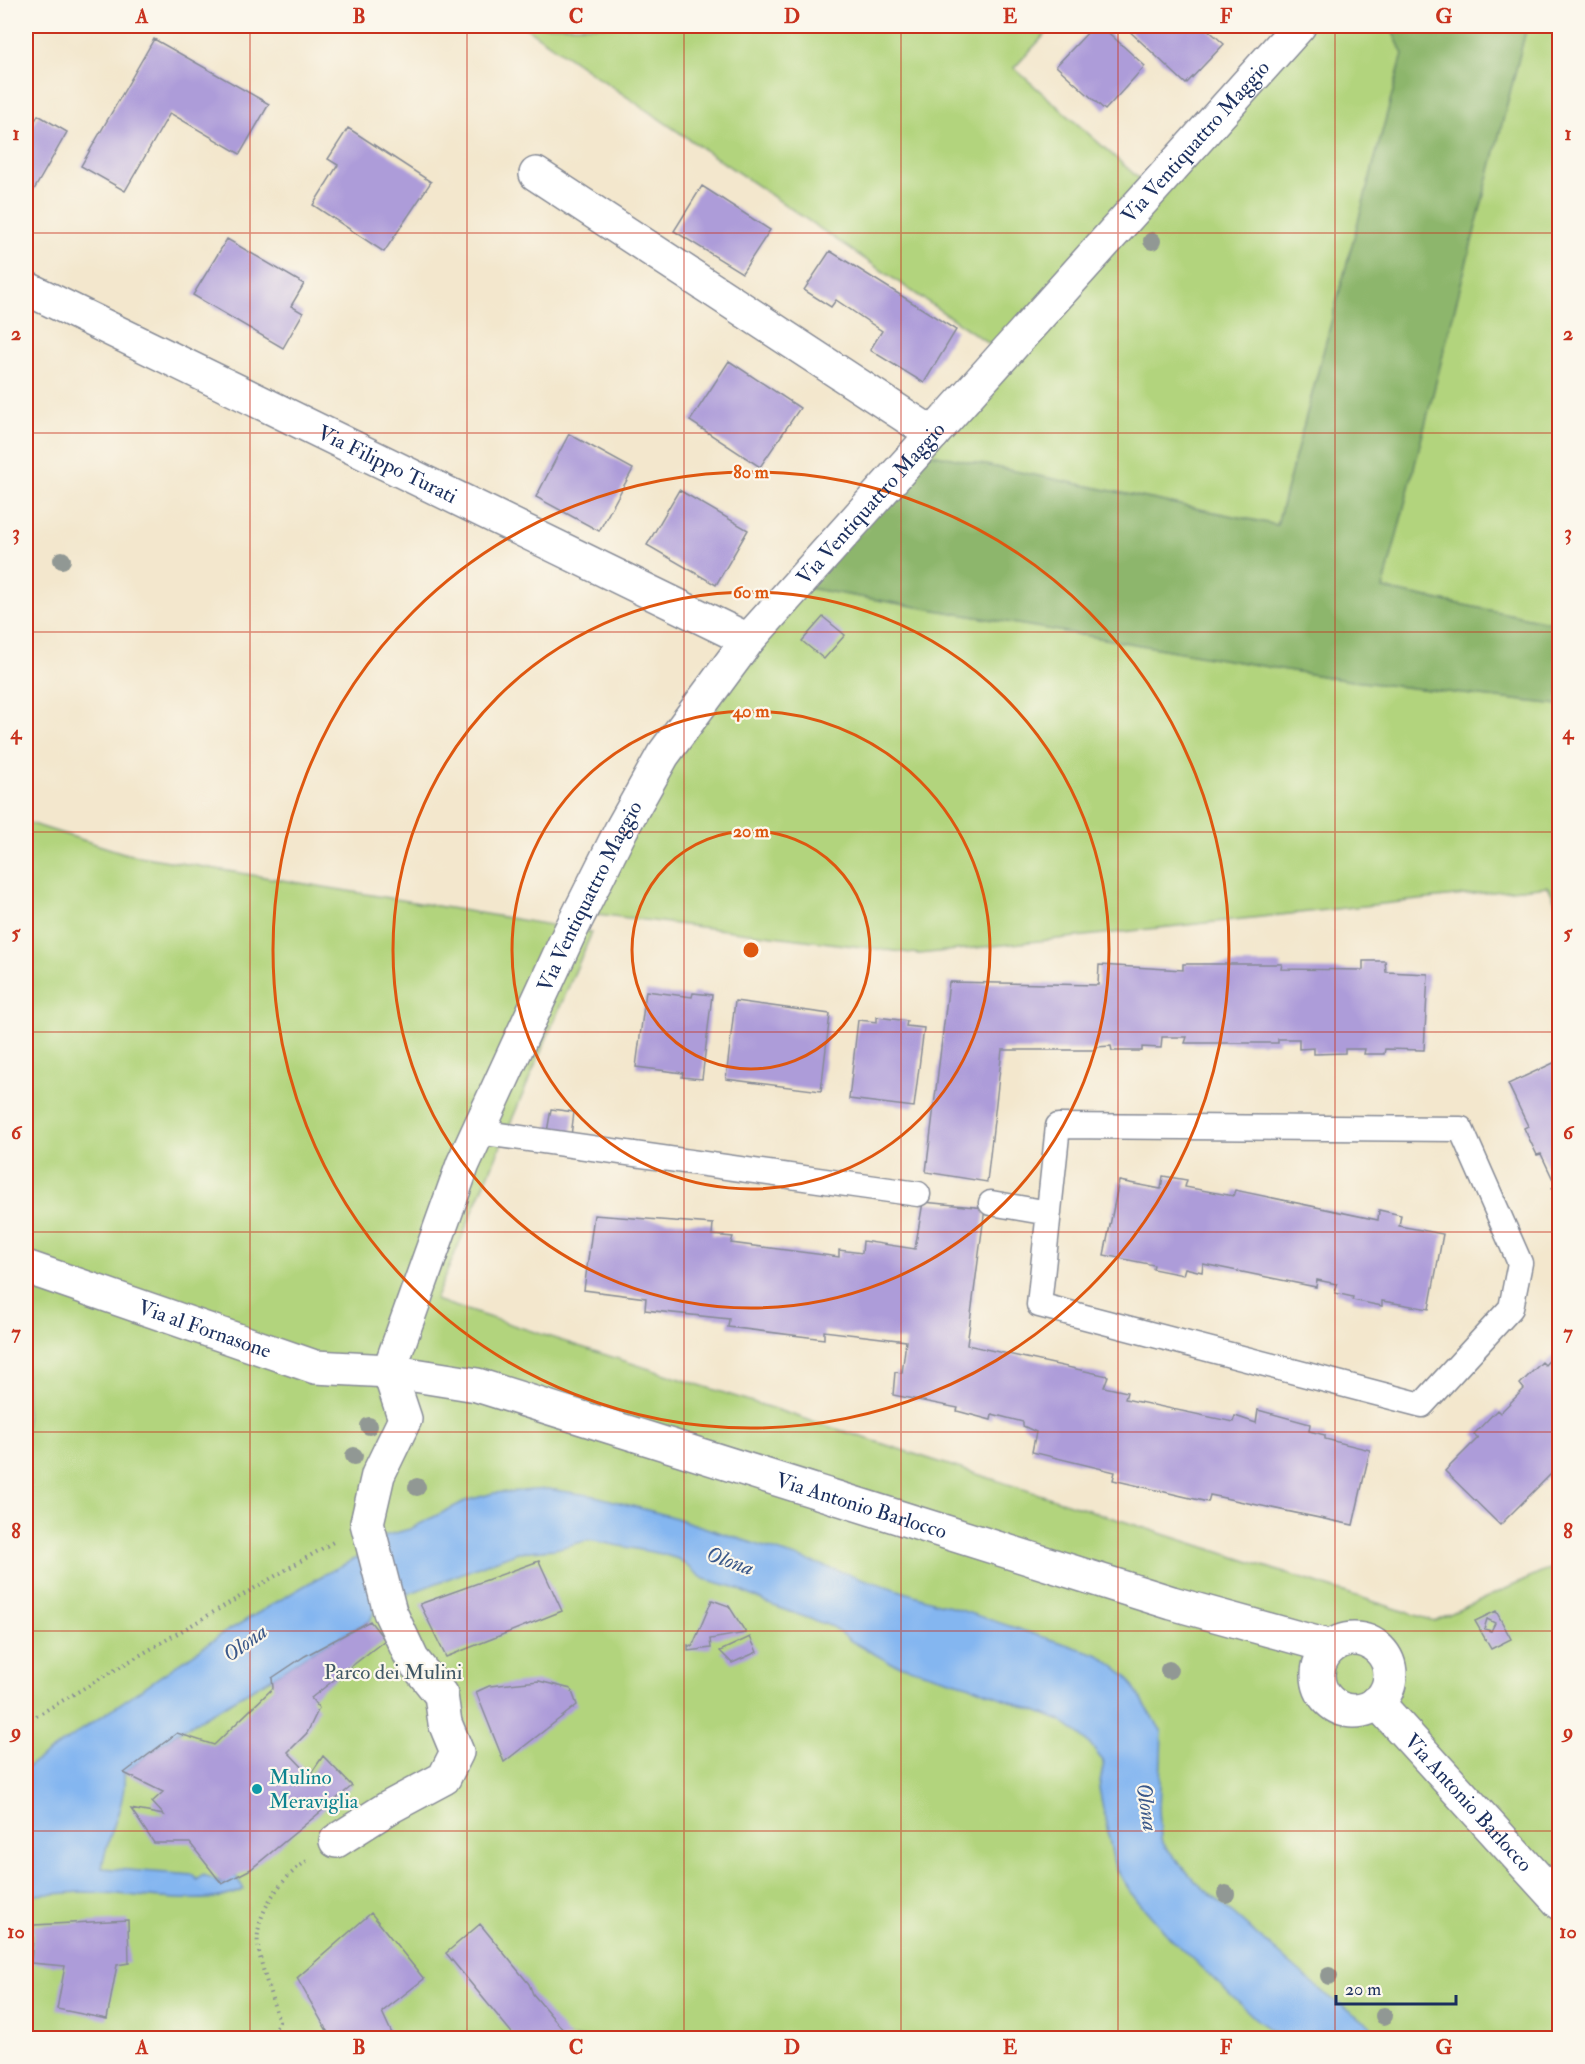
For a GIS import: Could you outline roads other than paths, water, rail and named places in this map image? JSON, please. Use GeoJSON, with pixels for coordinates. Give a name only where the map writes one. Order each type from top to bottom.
{"type":"FeatureCollection","features":[{"type":"Feature","properties":{"kind":"street","name":"Via Ventiquattro Maggio"},"geometry":{"type":"LineString","coordinates":[[389,1371],[463,1164],[569,934],[621,830],[663,755],[748,640],[1299,26]]}},
{"type":"Feature","properties":{"kind":"street"},"geometry":{"type":"LineString","coordinates":[[536,174],[933,434]]}},
{"type":"Feature","properties":{"kind":"street","name":"Via Filippo Turati"},"geometry":{"type":"LineString","coordinates":[[26,288],[748,640]]}},
{"type":"Feature","properties":{"kind":"street","name":"Via al Fornasone"},"geometry":{"type":"LineString","coordinates":[[26,1266],[315,1367],[389,1371]]}},
{"type":"Feature","properties":{"kind":"street"},"geometry":{"type":"LineString","coordinates":[[336,1841],[388,1808],[444,1778],[457,1752],[445,1723],[441,1695],[412,1659],[390,1612],[366,1523],[378,1475],[405,1419],[389,1371]]}},
{"type":"Feature","properties":{"kind":"street","name":"Via Antonio Barlocco"},"geometry":{"type":"LineString","coordinates":[[389,1371],[477,1385],[1172,1603],[1331,1647],[1354,1639],[1366,1641],[1377,1647],[1387,1662],[1389,1681],[1385,1693],[1377,1702],[1560,1903]]}},
{"type":"Feature","properties":{"kind":"street"},"geometry":{"type":"LineString","coordinates":[[1331,1647],[1319,1666],[1318,1677],[1326,1698],[1335,1705],[1357,1711],[1377,1702]]}},
{"type":"Feature","properties":{"kind":"lane"},"geometry":{"type":"LineString","coordinates":[[1058,1126],[1461,1129],[1520,1263],[1511,1308],[1422,1405],[1039,1305],[1048,1213],[1058,1126]]}},
{"type":"Feature","properties":{"kind":"lane"},"geometry":{"type":"LineString","coordinates":[[478,1132],[918,1194]]}},
{"type":"Feature","properties":{"kind":"lane"},"geometry":{"type":"LineString","coordinates":[[991,1203],[1048,1213]]}},
{"type":"Feature","properties":{"kind":"water","name":"Olona"},"geometry":{"type":"Polygon","coordinates":[[[548,1489],[595,1496],[666,1515],[1099,1655],[1127,1676],[1162,1732],[1159,1809],[1161,1839],[1165,1846],[1195,1881],[1324,1993],[1388,2038],[1283,2038],[1257,2020],[1170,1938],[1131,1893],[1114,1864],[1099,1788],[1104,1762],[1085,1739],[1061,1721],[971,1686],[889,1662],[851,1641],[833,1627],[771,1605],[734,1587],[704,1579],[678,1559],[589,1540],[555,1549],[518,1552],[376,1606],[370,1621],[305,1656],[272,1678],[177,1733],[124,1773],[122,1797],[102,1868],[193,1875],[197,1880],[203,1875],[222,1884],[235,1875],[244,1889],[209,1899],[99,1892],[26,1895],[26,1768],[224,1633],[314,1580],[364,1554],[384,1536],[410,1529],[465,1501],[494,1493],[548,1489]]]}},
{"type":"Feature","properties":{"kind":"place","name":"Mulino Meraviglia"},"geometry":{"type":"Point","coordinates":[257,1789]}},
{"type":"Feature","properties":{"kind":"park label","name":"Parco dei Mulini"},"geometry":{"type":"Point","coordinates":[393,1672]}}]}
